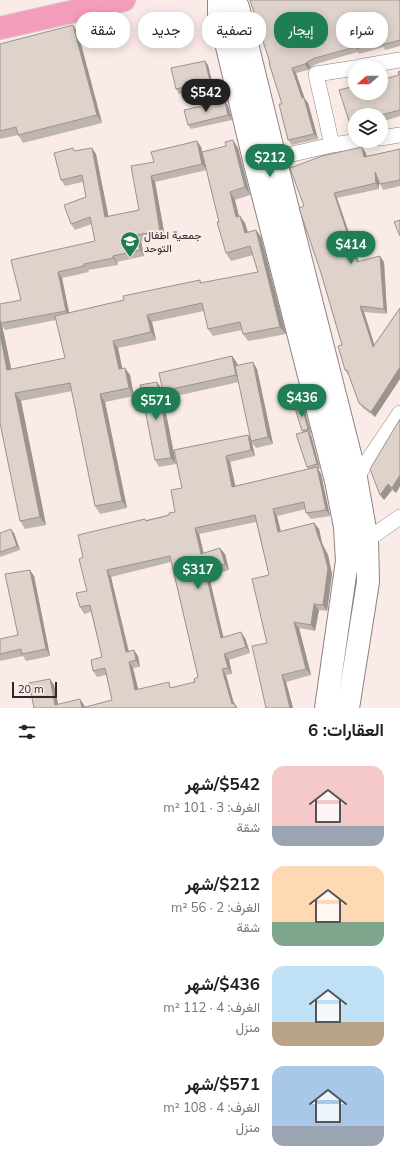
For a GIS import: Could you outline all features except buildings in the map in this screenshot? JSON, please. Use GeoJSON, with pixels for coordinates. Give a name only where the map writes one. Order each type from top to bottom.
{"type":"FeatureCollection","features":[{"type":"Feature","properties":{"kind":"highway"},"geometry":{"type":"LineString","coordinates":[[0,28],[124,0]]}},
{"type":"Feature","properties":{"kind":"main road"},"geometry":{"type":"LineString","coordinates":[[219,0],[219,13],[265,161],[356,478],[368,540],[368,582],[348,708]]}},
{"type":"Feature","properties":{"kind":"main road"},"geometry":{"type":"LineString","coordinates":[[233,0],[238,7],[265,161],[346,527],[346,561],[326,708]]}},
{"type":"Feature","properties":{"kind":"street"},"geometry":{"type":"LineString","coordinates":[[388,62],[400,60]]}},
{"type":"Feature","properties":{"kind":"street"},"geometry":{"type":"LineString","coordinates":[[332,145],[316,74],[348,69]]}},
{"type":"Feature","properties":{"kind":"street"},"geometry":{"type":"LineString","coordinates":[[388,137],[400,135]]}},
{"type":"Feature","properties":{"kind":"street"},"geometry":{"type":"LineString","coordinates":[[265,161],[332,145],[348,143]]}},
{"type":"Feature","properties":{"kind":"street"},"geometry":{"type":"LineString","coordinates":[[356,478],[400,413]]}},
{"type":"Feature","properties":{"kind":"street"},"geometry":{"type":"LineString","coordinates":[[368,540],[400,517]]}},
{"type":"Feature","properties":{"kind":"place","name":"جمعية اطفال التوحد"},"geometry":{"type":"Point","coordinates":[130,258]}}]}
